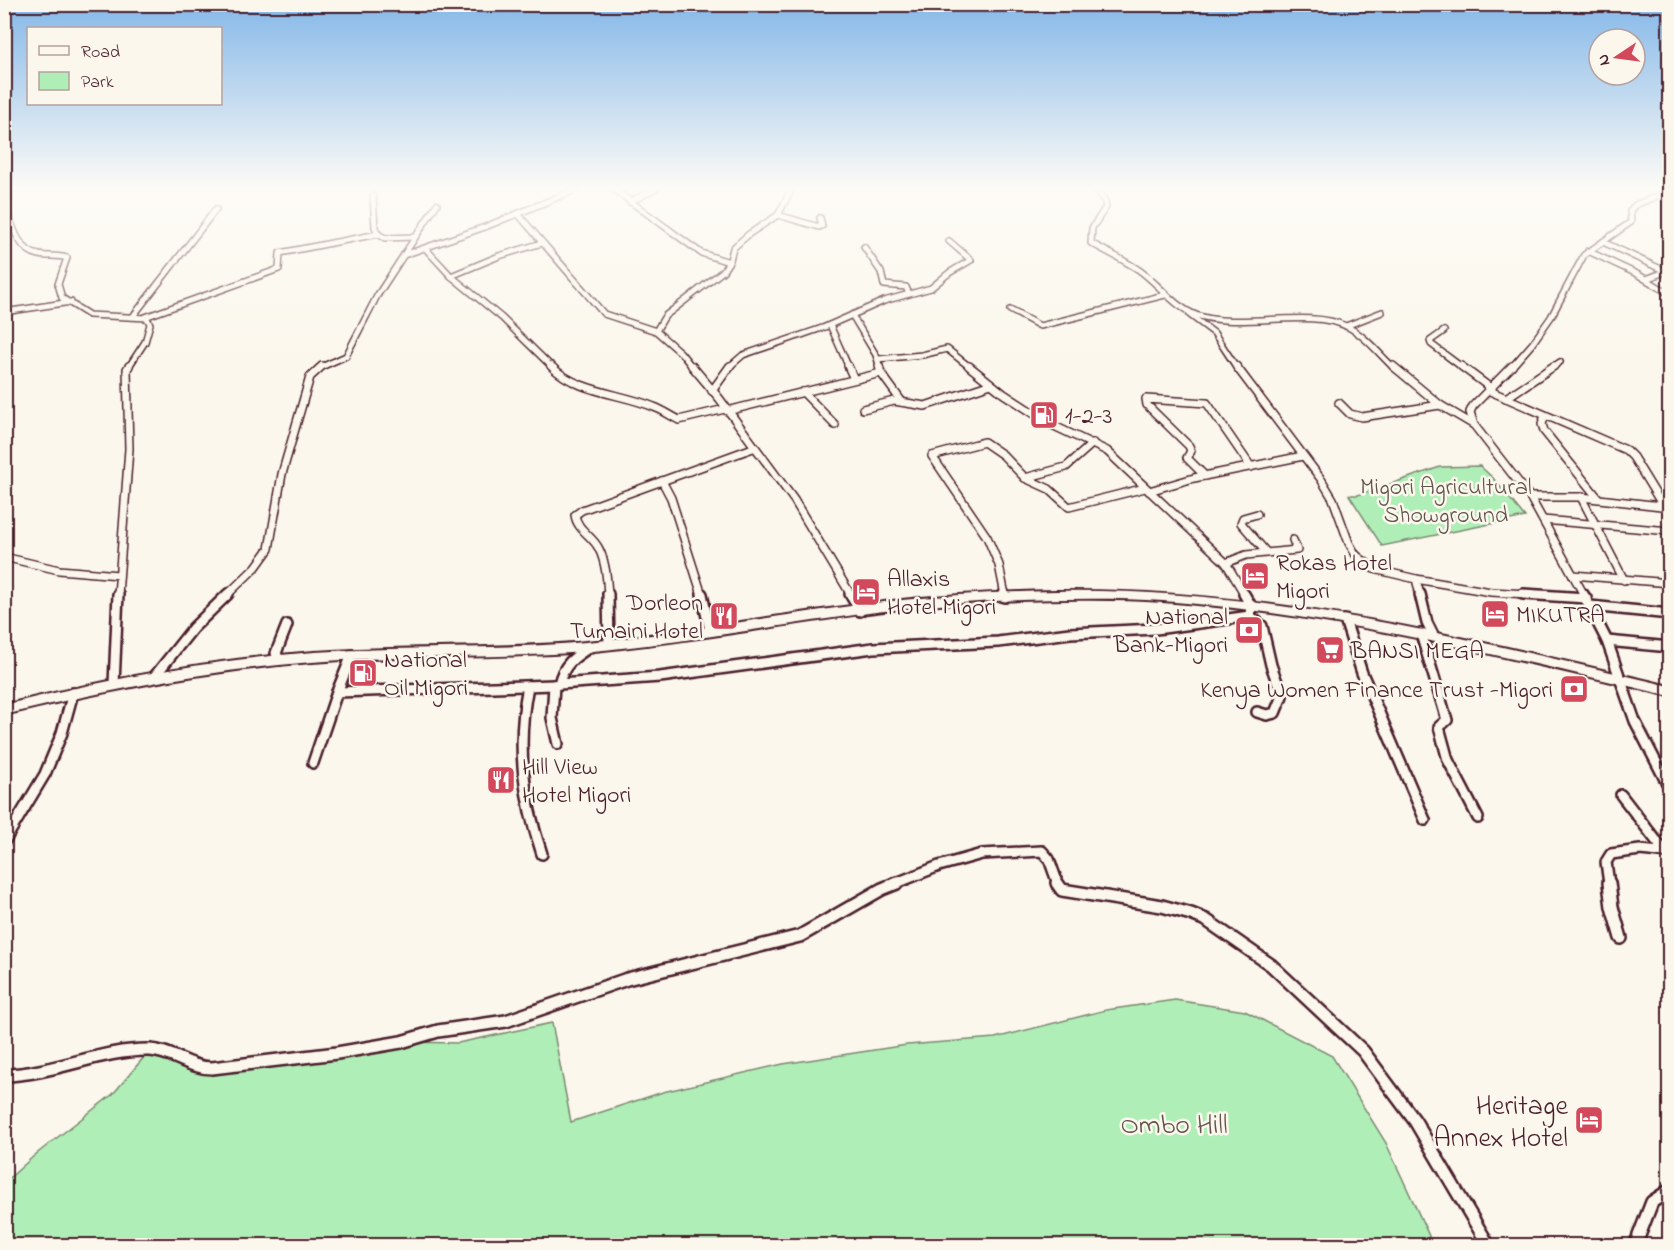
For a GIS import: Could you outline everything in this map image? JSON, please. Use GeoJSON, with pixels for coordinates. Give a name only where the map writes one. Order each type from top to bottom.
{"type":"FeatureCollection","features":[{"type":"Feature","properties":{"kind":"highway"},"geometry":{"type":"LineString","coordinates":[[4,710],[114,684],[279,660],[590,646],[936,601],[1005,597],[1130,596],[1346,620],[1421,634],[1670,691]]}},
{"type":"Feature","properties":{"kind":"street"},"geometry":{"type":"LineString","coordinates":[[23,246],[30,252],[67,258],[59,279],[59,293],[62,298],[92,315],[146,317],[279,268],[280,253],[314,246]]}},
{"type":"Feature","properties":{"kind":"street"},"geometry":{"type":"LineString","coordinates":[[134,315],[187,246]]}},
{"type":"Feature","properties":{"kind":"street"},"geometry":{"type":"LineString","coordinates":[[154,677],[181,641],[256,567],[266,554],[282,474],[310,376],[318,368],[346,356],[369,310],[409,246]]}},
{"type":"Feature","properties":{"kind":"street"},"geometry":{"type":"LineString","coordinates":[[404,255],[433,246]]}},
{"type":"Feature","properties":{"kind":"street"},"geometry":{"type":"LineString","coordinates":[[451,276],[499,256],[531,246]]}},
{"type":"Feature","properties":{"kind":"street"},"geometry":{"type":"LineString","coordinates":[[545,246],[604,314],[656,331],[681,353],[794,500],[860,610]]}},
{"type":"Feature","properties":{"kind":"street"},"geometry":{"type":"LineString","coordinates":[[692,246],[701,253],[729,262]]}},
{"type":"Feature","properties":{"kind":"street"},"geometry":{"type":"LineString","coordinates":[[656,331],[665,316],[720,274],[729,262],[735,246]]}},
{"type":"Feature","properties":{"kind":"street"},"geometry":{"type":"LineString","coordinates":[[712,391],[727,369],[743,355],[830,325],[884,301],[931,288],[949,273],[970,262],[969,258],[955,246]]}},
{"type":"Feature","properties":{"kind":"street"},"geometry":{"type":"LineString","coordinates":[[1097,246],[1130,264],[1214,333],[1235,366],[1326,487],[1356,555],[1374,568],[1416,579],[1491,592],[1588,602],[1670,614]]}},
{"type":"Feature","properties":{"kind":"street"},"geometry":{"type":"LineString","coordinates":[[1596,246],[1580,260],[1560,302],[1537,337],[1510,371],[1470,408],[1470,415],[1474,425],[1530,497],[1588,602],[1607,641],[1635,721],[1670,789]]}},
{"type":"Feature","properties":{"kind":"street"},"geometry":{"type":"LineString","coordinates":[[1612,246],[1663,270],[1662,273],[1646,279]]}},
{"type":"Feature","properties":{"kind":"street"},"geometry":{"type":"LineString","coordinates":[[864,247],[881,272],[884,285],[906,287],[909,294]]}},
{"type":"Feature","properties":{"kind":"street"},"geometry":{"type":"LineString","coordinates":[[426,249],[451,276],[502,318],[558,374],[572,382],[655,407],[679,420],[882,373]]}},
{"type":"Feature","properties":{"kind":"street"},"geometry":{"type":"LineString","coordinates":[[1588,251],[1646,279],[1670,294]]}},
{"type":"Feature","properties":{"kind":"street"},"geometry":{"type":"LineString","coordinates":[[1010,309],[1040,326],[1165,295]]}},
{"type":"Feature","properties":{"kind":"street"},"geometry":{"type":"LineString","coordinates":[[4,312],[71,302]]}},
{"type":"Feature","properties":{"kind":"street"},"geometry":{"type":"LineString","coordinates":[[1186,311],[1232,319],[1321,321],[1346,326],[1440,405],[1474,425]]}},
{"type":"Feature","properties":{"kind":"street"},"geometry":{"type":"LineString","coordinates":[[1346,326],[1382,312]]}},
{"type":"Feature","properties":{"kind":"street"},"geometry":{"type":"LineString","coordinates":[[852,315],[878,358],[882,373],[902,402]]}},
{"type":"Feature","properties":{"kind":"street"},"geometry":{"type":"LineString","coordinates":[[114,684],[118,637],[119,575],[129,448],[126,369],[148,334],[150,324],[146,317]]}},
{"type":"Feature","properties":{"kind":"street"},"geometry":{"type":"LineString","coordinates":[[830,325],[854,379]]}},
{"type":"Feature","properties":{"kind":"street"},"geometry":{"type":"LineString","coordinates":[[1444,331],[1430,341],[1431,344],[1491,390],[1630,453],[1666,507]]}},
{"type":"Feature","properties":{"kind":"street"},"geometry":{"type":"LineString","coordinates":[[878,358],[947,349],[991,384],[1050,424],[1107,450],[1226,563],[1250,611],[1262,626],[1271,665],[1282,696],[1275,713],[1267,715],[1257,712]]}},
{"type":"Feature","properties":{"kind":"street"},"geometry":{"type":"LineString","coordinates":[[1506,398],[1560,362]]}},
{"type":"Feature","properties":{"kind":"street"},"geometry":{"type":"LineString","coordinates":[[863,409],[890,402],[925,406],[991,384]]}},
{"type":"Feature","properties":{"kind":"street"},"geometry":{"type":"LineString","coordinates":[[803,392],[835,425]]}},
{"type":"Feature","properties":{"kind":"street"},"geometry":{"type":"LineString","coordinates":[[1205,476],[1187,458],[1191,451],[1189,446],[1147,405],[1146,399],[1207,403],[1251,467]]}},
{"type":"Feature","properties":{"kind":"street"},"geometry":{"type":"LineString","coordinates":[[1339,403],[1350,414],[1362,417],[1440,405]]}},
{"type":"Feature","properties":{"kind":"street"},"geometry":{"type":"LineString","coordinates":[[1545,416],[1542,424],[1544,431],[1598,498]]}},
{"type":"Feature","properties":{"kind":"street"},"geometry":{"type":"LineString","coordinates":[[1005,597],[999,565],[987,537],[932,457],[984,442],[1003,455],[1024,478],[1049,489],[1065,505],[1074,507],[1303,456]]}},
{"type":"Feature","properties":{"kind":"street"},"geometry":{"type":"LineString","coordinates":[[1024,478],[1066,466],[1093,443]]}},
{"type":"Feature","properties":{"kind":"street"},"geometry":{"type":"LineString","coordinates":[[609,644],[609,604],[600,551],[574,517],[582,510],[753,448]]}},
{"type":"Feature","properties":{"kind":"street"},"geometry":{"type":"LineString","coordinates":[[662,482],[671,498],[700,584],[710,631]]}},
{"type":"Feature","properties":{"kind":"street"},"geometry":{"type":"LineString","coordinates":[[1530,497],[1598,498],[1666,507]]}},
{"type":"Feature","properties":{"kind":"street"},"geometry":{"type":"LineString","coordinates":[[1581,497],[1624,580]]}},
{"type":"Feature","properties":{"kind":"street"},"geometry":{"type":"LineString","coordinates":[[1257,514],[1243,518],[1241,523],[1266,552]]}},
{"type":"Feature","properties":{"kind":"street"},"geometry":{"type":"LineString","coordinates":[[1544,520],[1670,531]]}},
{"type":"Feature","properties":{"kind":"street"},"geometry":{"type":"LineString","coordinates":[[1226,563],[1237,557],[1297,550],[1293,540]]}},
{"type":"Feature","properties":{"kind":"street"},"geometry":{"type":"LineString","coordinates":[[4,557],[59,570],[119,575]]}},
{"type":"Feature","properties":{"kind":"street"},"geometry":{"type":"LineString","coordinates":[[1573,575],[1670,583]]}},
{"type":"Feature","properties":{"kind":"street"},"geometry":{"type":"LineString","coordinates":[[1416,579],[1422,607],[1434,638]]}},
{"type":"Feature","properties":{"kind":"street"},"geometry":{"type":"LineString","coordinates":[[337,692],[528,686],[660,677],[873,648],[999,642],[1087,631],[1156,629],[1250,611]]}},
{"type":"Feature","properties":{"kind":"street"},"geometry":{"type":"LineString","coordinates":[[1346,620],[1362,673],[1425,820]]}},
{"type":"Feature","properties":{"kind":"street"},"geometry":{"type":"LineString","coordinates":[[279,660],[276,653],[287,625]]}},
{"type":"Feature","properties":{"kind":"street"},"geometry":{"type":"LineString","coordinates":[[1421,634],[1447,720],[1439,727],[1441,740],[1454,772],[1478,818]]}},
{"type":"Feature","properties":{"kind":"street"},"geometry":{"type":"LineString","coordinates":[[1607,641],[1670,647]]}},
{"type":"Feature","properties":{"kind":"street"},"geometry":{"type":"LineString","coordinates":[[558,744],[552,718],[556,684],[567,662],[590,646]]}},
{"type":"Feature","properties":{"kind":"street"},"geometry":{"type":"LineString","coordinates":[[313,763],[352,656]]}},
{"type":"Feature","properties":{"kind":"street"},"geometry":{"type":"LineString","coordinates":[[528,686],[520,724],[520,764],[525,802],[542,854]]}},
{"type":"Feature","properties":{"kind":"street"},"geometry":{"type":"LineString","coordinates":[[4,842],[45,774],[60,738],[73,693]]}},
{"type":"Feature","properties":{"kind":"street"},"geometry":{"type":"LineString","coordinates":[[1621,795],[1667,852]]}},
{"type":"Feature","properties":{"kind":"street"},"geometry":{"type":"LineString","coordinates":[[4,1075],[26,1075],[117,1054],[150,1050],[169,1054],[202,1069],[251,1064],[378,1046],[438,1031],[506,1021],[627,979],[800,936],[871,894],[939,866],[982,854],[1042,851],[1049,856],[1055,881],[1062,890],[1154,904],[1191,914],[1206,920],[1271,965],[1348,1035],[1368,1058],[1415,1121],[1489,1245]]}},
{"type":"Feature","properties":{"kind":"street"},"geometry":{"type":"LineString","coordinates":[[1621,939],[1612,907],[1606,869],[1607,857],[1618,853],[1667,852]]}},
{"type":"Feature","properties":{"kind":"street"},"geometry":{"type":"LineString","coordinates":[[1635,1245],[1652,1202],[1670,1190]]}},
{"type":"Feature","properties":{"kind":"green space","name":"Migori Agricultural Showground"},"geometry":{"type":"Polygon","coordinates":[[[1480,466],[1493,478],[1525,517],[1382,546],[1349,495],[1358,495],[1440,467],[1480,466]]]}},
{"type":"Feature","properties":{"kind":"green space","name":"Ombo Hill"},"geometry":{"type":"Polygon","coordinates":[[[1175,1000],[1245,1011],[1332,1056],[1386,1143],[1429,1236],[1428,1246],[5,1246],[5,1182],[35,1155],[113,1094],[150,1050],[188,1064],[290,1059],[401,1042],[458,1043],[552,1023],[571,1122],[663,1092],[783,1064],[907,1045],[995,1038],[1106,1010],[1175,1000]]]}},
{"type":"Feature","properties":{"kind":"place","name":"1-2-3"},"geometry":{"type":"Point","coordinates":[1044,415]}},
{"type":"Feature","properties":{"kind":"place","name":"Rokas Hotel Migori"},"geometry":{"type":"Point","coordinates":[1255,576]}},
{"type":"Feature","properties":{"kind":"place","name":"Allaxis Hotel Migori"},"geometry":{"type":"Point","coordinates":[866,592]}},
{"type":"Feature","properties":{"kind":"place","name":"MIKUTRA"},"geometry":{"type":"Point","coordinates":[1495,614]}},
{"type":"Feature","properties":{"kind":"place","name":"Dorleon Tumaini Hotel"},"geometry":{"type":"Point","coordinates":[724,616]}},
{"type":"Feature","properties":{"kind":"place","name":"National Bank-Migori"},"geometry":{"type":"Point","coordinates":[1249,630]}},
{"type":"Feature","properties":{"kind":"place","name":"BANSI MEGA"},"geometry":{"type":"Point","coordinates":[1330,650]}},
{"type":"Feature","properties":{"kind":"place","name":"National Oil Migori"},"geometry":{"type":"Point","coordinates":[363,673]}},
{"type":"Feature","properties":{"kind":"place","name":"Kenya Women Finance Trust -Migori"},"geometry":{"type":"Point","coordinates":[1574,689]}},
{"type":"Feature","properties":{"kind":"place","name":"Hill View Hotel Migori"},"geometry":{"type":"Point","coordinates":[501,780]}},
{"type":"Feature","properties":{"kind":"place","name":"Heritage Annex Hotel"},"geometry":{"type":"Point","coordinates":[1589,1120]}}]}
